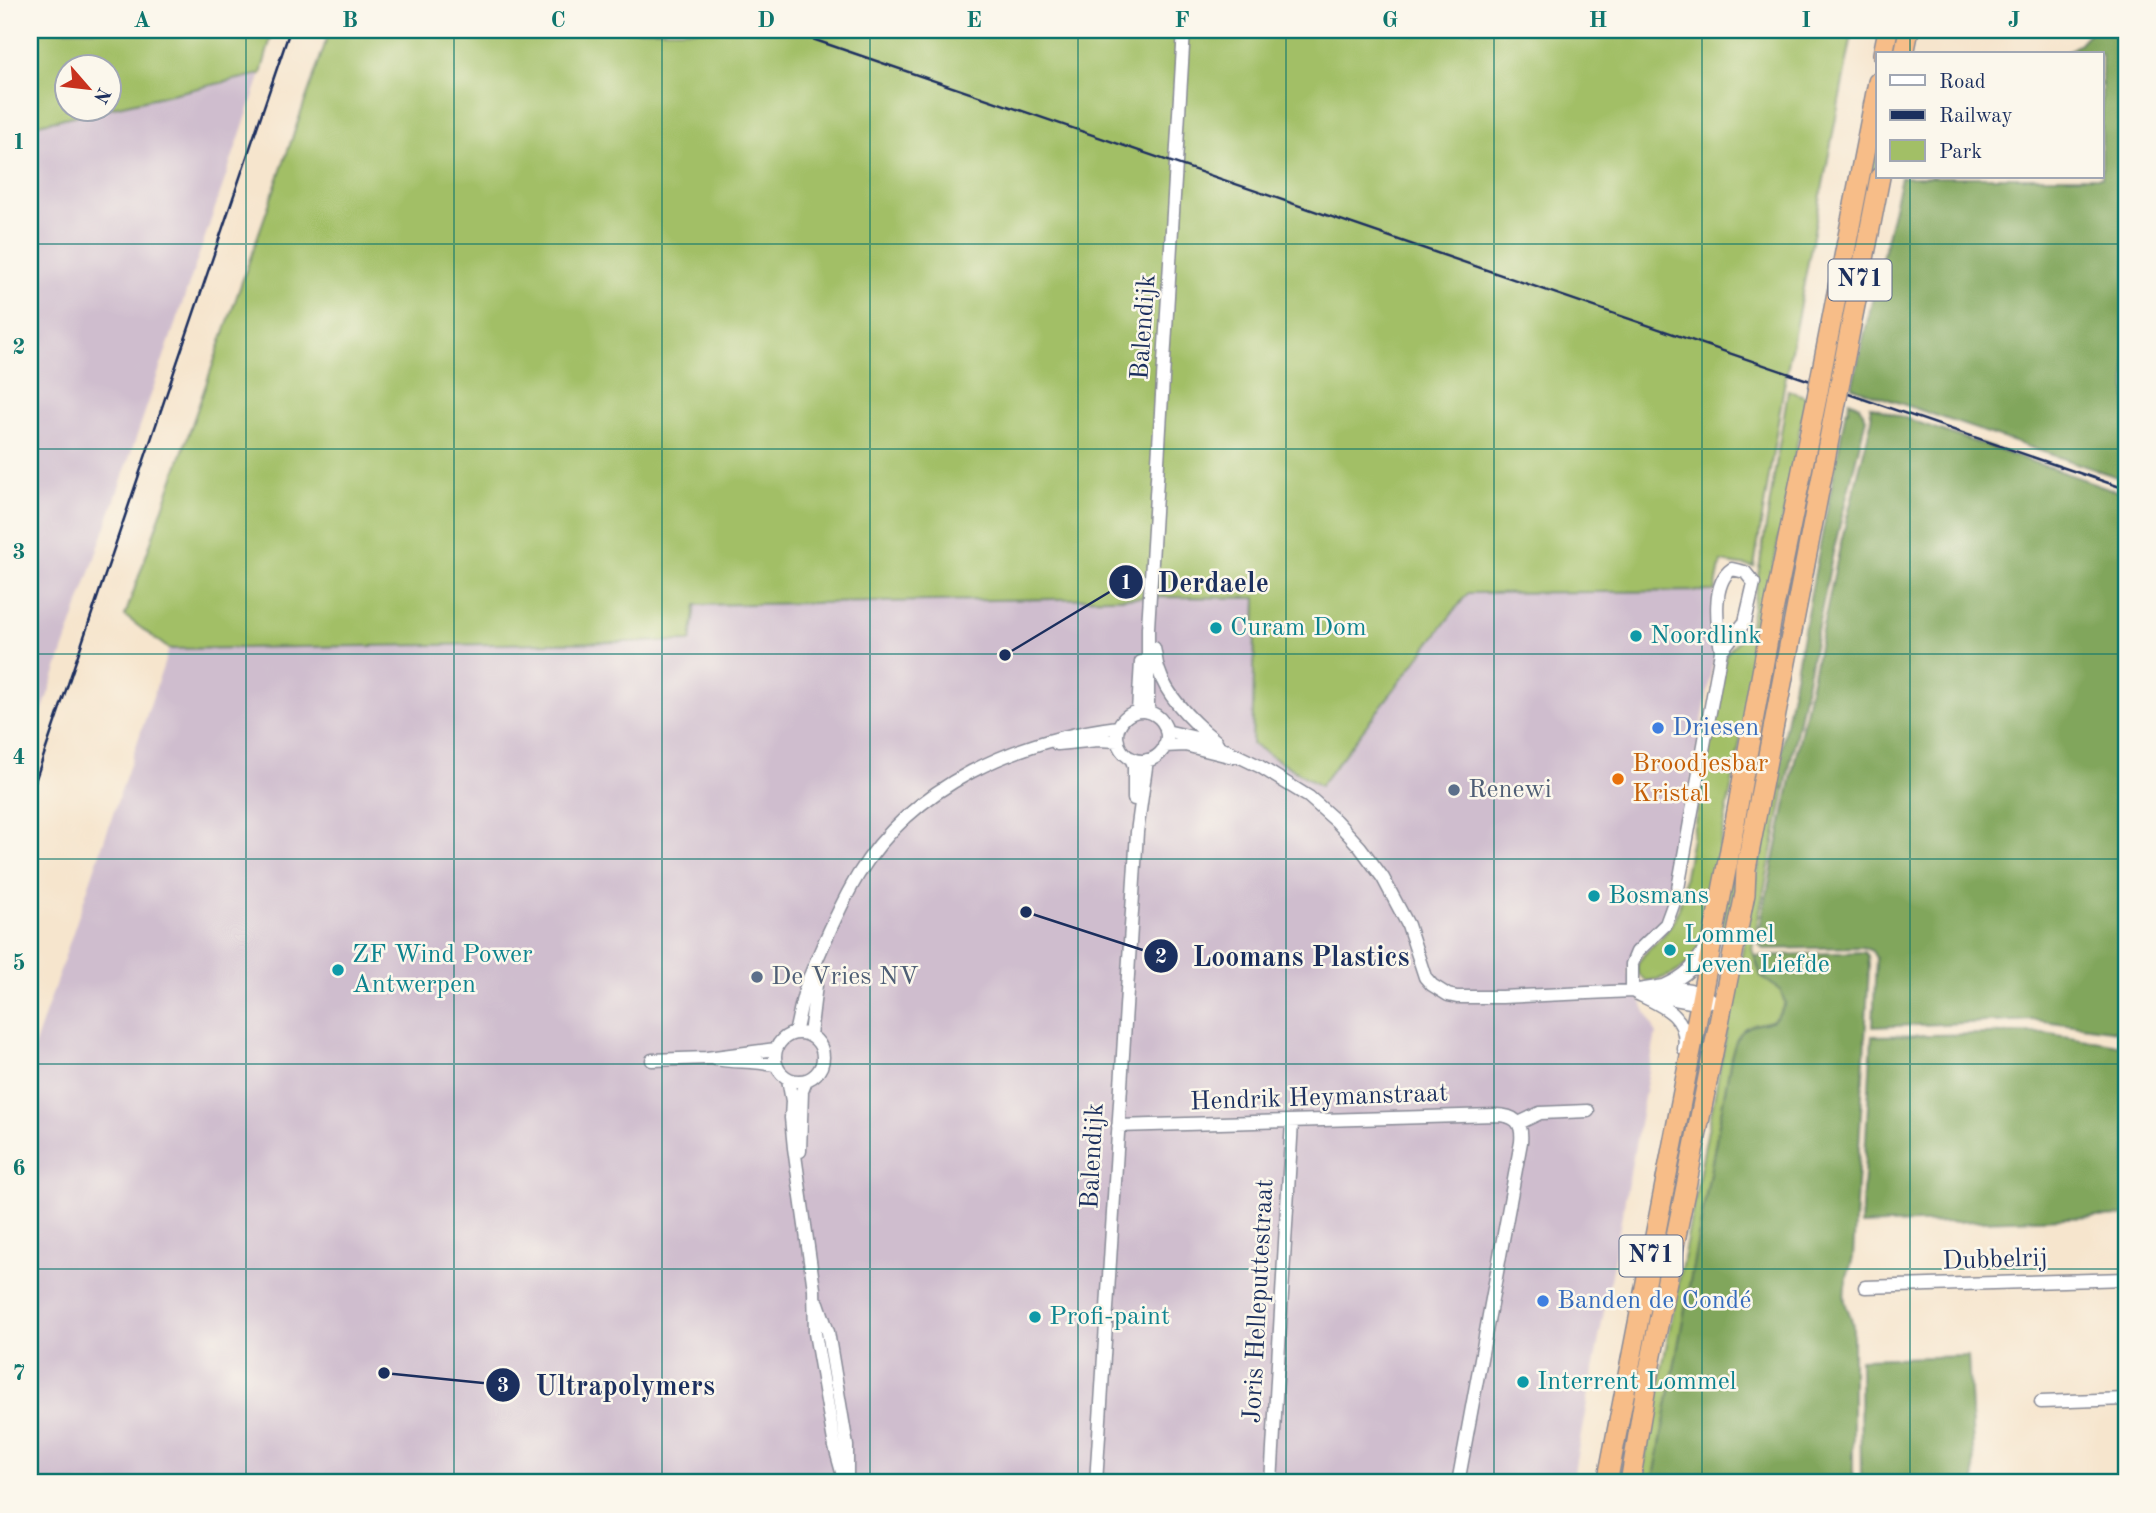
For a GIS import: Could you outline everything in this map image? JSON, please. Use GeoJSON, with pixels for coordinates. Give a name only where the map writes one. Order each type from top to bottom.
{"type":"FeatureCollection","features":[{"type":"Feature","properties":{"kind":"highway"},"geometry":{"type":"LineString","coordinates":[[1883,52],[1888,30]]}},
{"type":"Feature","properties":{"kind":"highway"},"geometry":{"type":"LineString","coordinates":[[1904,52],[1909,30]]}},
{"type":"Feature","properties":{"kind":"highway","name":"N71"},"geometry":{"type":"LineString","coordinates":[[1689,1168],[1716,921],[1772,617],[1876,92]]}},
{"type":"Feature","properties":{"kind":"highway","name":"N71"},"geometry":{"type":"LineString","coordinates":[[1630,1483],[1648,1375],[1689,1168],[1697,1141],[1742,908],[1746,869],[1880,178]]}},
{"type":"Feature","properties":{"kind":"highway","name":"N71"},"geometry":{"type":"LineString","coordinates":[[1607,1483],[1683,1092],[1706,1000],[1746,869]]}},
{"type":"Feature","properties":{"kind":"street","name":"Balendijk"},"geometry":{"type":"LineString","coordinates":[[1148,628],[1184,30]]}},
{"type":"Feature","properties":{"kind":"street"},"geometry":{"type":"LineString","coordinates":[[1632,990],[1632,964],[1637,951],[1666,924],[1676,894],[1721,651],[1717,615],[1720,587],[1732,569],[1745,572],[1754,583],[1745,622],[1721,651]]}},
{"type":"Feature","properties":{"kind":"street"},"geometry":{"type":"LineString","coordinates":[[1143,711],[1148,628]]}},
{"type":"Feature","properties":{"kind":"street"},"geometry":{"type":"LineString","coordinates":[[1148,628],[1159,672],[1167,686],[1188,715],[1223,747],[1240,758]]}},
{"type":"Feature","properties":{"kind":"street"},"geometry":{"type":"LineString","coordinates":[[1143,711],[1160,719],[1166,731],[1164,746],[1154,757],[1147,760],[1131,758],[1120,748],[1118,741],[1118,727],[1126,716],[1143,711]]}},
{"type":"Feature","properties":{"kind":"street"},"geometry":{"type":"LineString","coordinates":[[795,1033],[805,990],[841,905],[859,873],[887,836],[904,819],[970,772],[1014,752],[1084,731],[1118,727]]}},
{"type":"Feature","properties":{"kind":"street"},"geometry":{"type":"LineString","coordinates":[[1166,731],[1223,747]]}},
{"type":"Feature","properties":{"kind":"street"},"geometry":{"type":"LineString","coordinates":[[1040,745],[1118,741]]}},
{"type":"Feature","properties":{"kind":"street"},"geometry":{"type":"LineString","coordinates":[[1164,746],[1185,745],[1240,758],[1259,766],[1309,797],[1360,847],[1392,892],[1408,925],[1425,976],[1448,995],[1470,998],[1664,986],[1690,990],[1706,1000]]}},
{"type":"Feature","properties":{"kind":"street","name":"Balendijk"},"geometry":{"type":"LineString","coordinates":[[1131,758],[1134,766],[1134,817],[1137,832]]}},
{"type":"Feature","properties":{"kind":"street","name":"Balendijk"},"geometry":{"type":"LineString","coordinates":[[1096,1483],[1137,832],[1147,760]]}},
{"type":"Feature","properties":{"kind":"street"},"geometry":{"type":"LineString","coordinates":[[1664,986],[1693,969],[1716,921]]}},
{"type":"Feature","properties":{"kind":"street"},"geometry":{"type":"LineString","coordinates":[[810,1035],[817,963]]}},
{"type":"Feature","properties":{"kind":"street"},"geometry":{"type":"LineString","coordinates":[[1632,990],[1706,1000]]}},
{"type":"Feature","properties":{"kind":"street"},"geometry":{"type":"LineString","coordinates":[[1632,990],[1667,1007],[1681,1024],[1685,1041],[1682,1060],[1683,1092]]}},
{"type":"Feature","properties":{"kind":"street"},"geometry":{"type":"LineString","coordinates":[[776,1066],[776,1049],[787,1036],[795,1033],[810,1035],[822,1046],[823,1063],[814,1077],[806,1081],[788,1079]]}},
{"type":"Feature","properties":{"kind":"street"},"geometry":{"type":"LineString","coordinates":[[652,1060],[707,1058],[776,1049]]}},
{"type":"Feature","properties":{"kind":"street"},"geometry":{"type":"LineString","coordinates":[[707,1058],[766,1063],[776,1066],[788,1079],[794,1148],[814,1289],[816,1334],[831,1389],[835,1447],[846,1483]]}},
{"type":"Feature","properties":{"kind":"street"},"geometry":{"type":"LineString","coordinates":[[799,1169],[802,1091],[806,1081]]}},
{"type":"Feature","properties":{"kind":"street"},"geometry":{"type":"LineString","coordinates":[[1458,1483],[1521,1142],[1522,1127],[1519,1123],[1540,1113],[1588,1111]]}},
{"type":"Feature","properties":{"kind":"street","name":"Hendrik Heymanstraat"},"geometry":{"type":"LineString","coordinates":[[1118,1126],[1495,1115],[1509,1115],[1519,1123]]}},
{"type":"Feature","properties":{"kind":"street","name":"Joris Helleputtestraat"},"geometry":{"type":"LineString","coordinates":[[1271,1483],[1293,1122]]}},
{"type":"Feature","properties":{"kind":"street","name":"Dubbelrij"},"geometry":{"type":"LineString","coordinates":[[1865,1286],[2126,1279]]}},
{"type":"Feature","properties":{"kind":"street"},"geometry":{"type":"LineString","coordinates":[[2041,1402],[2126,1399]]}},
{"type":"Feature","properties":{"kind":"shaded area"},"geometry":{"type":"Polygon","coordinates":[[[261,74],[30,747],[30,126],[52,121],[122,122],[122,105],[261,74]]]}},
{"type":"Feature","properties":{"kind":"shaded area"},"geometry":{"type":"Polygon","coordinates":[[[1715,591],[1710,618],[1716,645],[1669,904],[1661,923],[1627,971],[1656,1033],[1572,1483],[30,1483],[30,1059],[169,649],[691,641],[695,605],[1256,598],[1252,744],[1320,785],[1468,593],[1715,591]]]}},
{"type":"Feature","properties":{"kind":"green space"},"geometry":{"type":"Polygon","coordinates":[[[30,30],[273,30],[261,74],[122,105],[122,52],[52,52],[52,121],[30,126],[30,30]]]}},
{"type":"Feature","properties":{"kind":"green space"},"geometry":{"type":"Polygon","coordinates":[[[330,30],[1853,30],[1784,386],[1754,567],[1721,562],[1715,591],[1468,593],[1320,786],[1252,744],[1256,598],[696,605],[691,641],[169,649],[125,616],[330,30]]]}},
{"type":"Feature","properties":{"kind":"green space"},"geometry":{"type":"Polygon","coordinates":[[[2092,30],[2126,30],[2126,480],[1852,387],[1901,178],[2104,178],[2104,52],[2067,52],[2092,30]]]}},
{"type":"Feature","properties":{"kind":"green space"},"geometry":{"type":"Polygon","coordinates":[[[1876,124],[1876,167],[1726,938],[1718,936],[1876,124]]]}},
{"type":"Feature","properties":{"kind":"green space"},"geometry":{"type":"Polygon","coordinates":[[[1788,390],[1806,397],[1702,941],[1693,958],[1680,970],[1647,981],[1637,969],[1638,963],[1667,930],[1679,908],[1726,654],[1750,625],[1788,390]]]}},
{"type":"Feature","properties":{"kind":"green space"},"geometry":{"type":"Polygon","coordinates":[[[1849,401],[1859,405],[1866,418],[1833,553],[1785,789],[1774,786],[1849,401]]]}},
{"type":"Feature","properties":{"kind":"green space"},"geometry":{"type":"Polygon","coordinates":[[[1870,406],[2126,494],[2126,1032],[2036,1020],[1873,1027],[1876,958],[1872,951],[1862,947],[1763,949],[1757,941],[1840,546],[1872,419],[1870,406]]]}},
{"type":"Feature","properties":{"kind":"green space"},"geometry":{"type":"Polygon","coordinates":[[[1774,786],[1785,789],[1752,949],[1761,976],[1781,991],[1785,1003],[1776,1018],[1751,1025],[1732,1053],[1653,1483],[1640,1483],[1774,786]]]}},
{"type":"Feature","properties":{"kind":"green space"},"geometry":{"type":"Polygon","coordinates":[[[1864,952],[1868,956],[1869,967],[1853,1258],[1844,1293],[1853,1327],[1853,1483],[1653,1483],[1732,1053],[1744,1030],[1774,1019],[1785,1003],[1781,991],[1761,976],[1755,956],[1864,952]]]}},
{"type":"Feature","properties":{"kind":"green space"},"geometry":{"type":"Polygon","coordinates":[[[2044,1033],[2126,1046],[2126,1216],[1861,1225],[1872,1036],[2044,1033]]]}},
{"type":"Feature","properties":{"kind":"green space"},"geometry":{"type":"Polygon","coordinates":[[[1699,1038],[1706,1040],[1622,1483],[1618,1483],[1628,1434],[1626,1417],[1699,1038]]]}},
{"type":"Feature","properties":{"kind":"green space"},"geometry":{"type":"Polygon","coordinates":[[[1968,1356],[1975,1483],[1861,1483],[1860,1359],[1968,1356]]]}},
{"type":"Feature","properties":{"kind":"railway"},"geometry":{"type":"LineString","coordinates":[[30,796],[290,30]]}},
{"type":"Feature","properties":{"kind":"railway"},"geometry":{"type":"LineString","coordinates":[[786,30],[2126,489]]}},
{"type":"Feature","properties":{"kind":"place","name":"Curam Dom"},"geometry":{"type":"Point","coordinates":[1216,628]}},
{"type":"Feature","properties":{"kind":"place","name":"Noordlink"},"geometry":{"type":"Point","coordinates":[1636,636]}},
{"type":"Feature","properties":{"kind":"place","name":"Derdaele"},"geometry":{"type":"Point","coordinates":[1005,655]}},
{"type":"Feature","properties":{"kind":"place","name":"Driesen"},"geometry":{"type":"Point","coordinates":[1658,728]}},
{"type":"Feature","properties":{"kind":"place","name":"Broodjesbar Kristal"},"geometry":{"type":"Point","coordinates":[1618,779]}},
{"type":"Feature","properties":{"kind":"place","name":"Renewi"},"geometry":{"type":"Point","coordinates":[1454,790]}},
{"type":"Feature","properties":{"kind":"place","name":"Bosmans"},"geometry":{"type":"Point","coordinates":[1594,896]}},
{"type":"Feature","properties":{"kind":"place","name":"Loomans Plastics"},"geometry":{"type":"Point","coordinates":[1026,912]}},
{"type":"Feature","properties":{"kind":"place","name":"Lommel Leven Liefde"},"geometry":{"type":"Point","coordinates":[1670,950]}},
{"type":"Feature","properties":{"kind":"place","name":"ZF Wind Power Antwerpen"},"geometry":{"type":"Point","coordinates":[338,970]}},
{"type":"Feature","properties":{"kind":"place","name":"De Vries NV"},"geometry":{"type":"Point","coordinates":[757,977]}},
{"type":"Feature","properties":{"kind":"place","name":"Banden de Condé"},"geometry":{"type":"Point","coordinates":[1543,1301]}},
{"type":"Feature","properties":{"kind":"place","name":"Profi-paint"},"geometry":{"type":"Point","coordinates":[1035,1317]}},
{"type":"Feature","properties":{"kind":"place","name":"Ultrapolymers"},"geometry":{"type":"Point","coordinates":[384,1373]}},
{"type":"Feature","properties":{"kind":"place","name":"Interrent Lommel"},"geometry":{"type":"Point","coordinates":[1523,1382]}}]}
